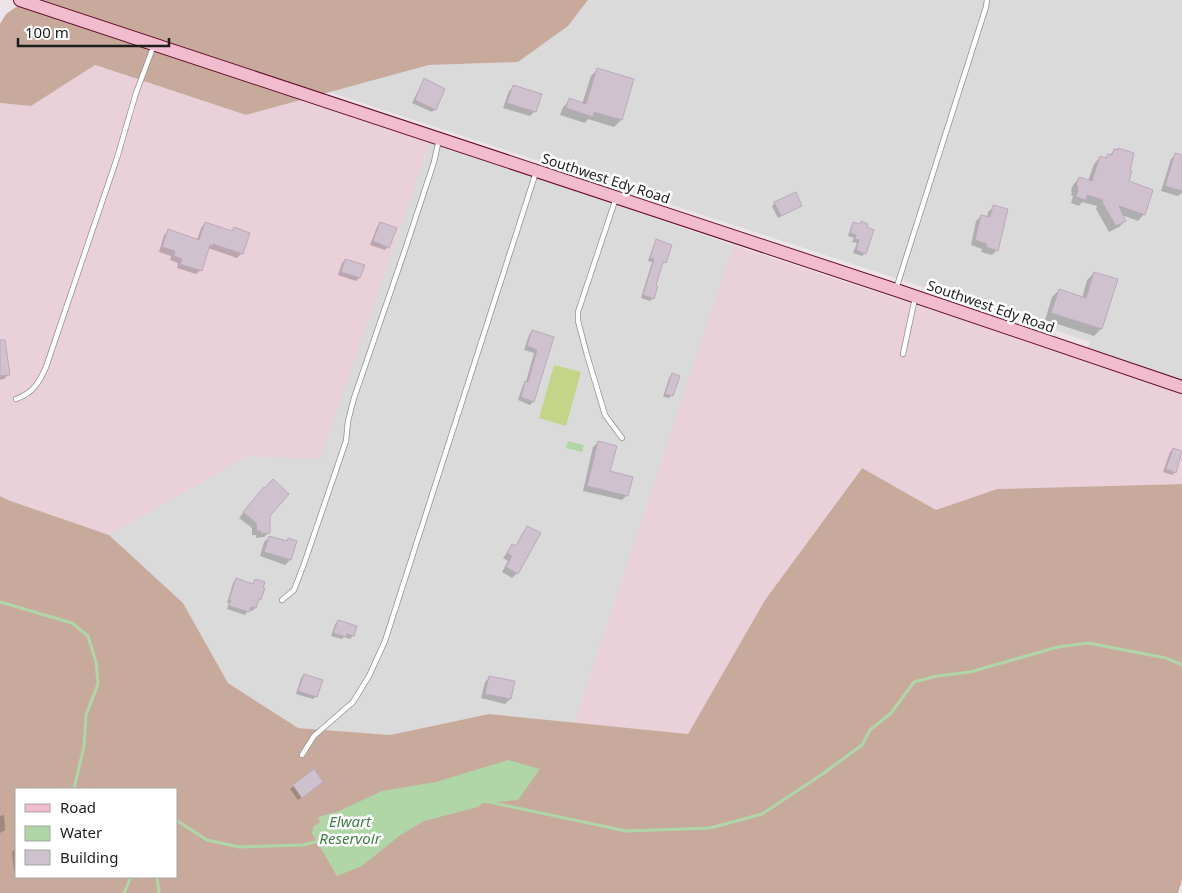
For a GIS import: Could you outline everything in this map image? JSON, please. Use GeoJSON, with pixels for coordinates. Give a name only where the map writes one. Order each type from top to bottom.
{"type":"FeatureCollection","features":[{"type":"Feature","properties":{"kind":"street","name":"Southwest Edy Road"},"geometry":{"type":"LineString","coordinates":[[20,0],[916,296],[1182,387]]}},
{"type":"Feature","properties":{"kind":"lane"},"geometry":{"type":"LineString","coordinates":[[896,290],[987,0]]}},
{"type":"Feature","properties":{"kind":"lane"},"geometry":{"type":"LineString","coordinates":[[16,399],[25,396],[39,384],[46,367],[117,158],[136,93],[154,44]]}},
{"type":"Feature","properties":{"kind":"lane"},"geometry":{"type":"LineString","coordinates":[[282,600],[294,590],[346,441],[348,421],[354,398],[434,162],[440,138]]}},
{"type":"Feature","properties":{"kind":"lane"},"geometry":{"type":"LineString","coordinates":[[302,755],[314,736],[353,702],[369,676],[385,640],[536,170]]}},
{"type":"Feature","properties":{"kind":"lane"},"geometry":{"type":"LineString","coordinates":[[616,197],[578,312],[578,321],[605,415],[622,438]]}},
{"type":"Feature","properties":{"kind":"lane"},"geometry":{"type":"LineString","coordinates":[[903,354],[916,296]]}},
{"type":"Feature","properties":{"kind":"shaded area"},"geometry":{"type":"Polygon","coordinates":[[[26,0],[588,0],[568,26],[518,62],[429,65],[246,115],[95,65],[31,106],[0,103],[0,24],[6,14],[26,0]]]}},
{"type":"Feature","properties":{"kind":"shaded area"},"geometry":{"type":"Polygon","coordinates":[[[588,0],[1182,0],[1182,392],[1081,359],[1090,342],[329,92],[429,65],[518,62],[568,26],[588,0]]]}},
{"type":"Feature","properties":{"kind":"shaded area"},"geometry":{"type":"Polygon","coordinates":[[[94,65],[246,115],[300,100],[430,142],[320,459],[248,456],[109,535],[0,496],[0,103],[31,106],[94,65]]]}},
{"type":"Feature","properties":{"kind":"shaded area"},"geometry":{"type":"Polygon","coordinates":[[[430,142],[733,245],[575,723],[489,714],[390,735],[298,728],[228,683],[183,603],[109,535],[248,456],[320,458],[430,142]]]}},
{"type":"Feature","properties":{"kind":"shaded area"},"geometry":{"type":"Polygon","coordinates":[[[733,245],[1182,392],[1182,484],[997,489],[936,510],[861,468],[765,600],[688,734],[575,723],[733,245]]]}},
{"type":"Feature","properties":{"kind":"shaded area"},"geometry":{"type":"Polygon","coordinates":[[[554,365],[581,372],[566,426],[539,418],[554,365]]]}},
{"type":"Feature","properties":{"kind":"shaded area"},"geometry":{"type":"Polygon","coordinates":[[[862,468],[936,510],[997,489],[1182,484],[1182,880],[1178,893],[0,893],[0,496],[109,535],[183,603],[228,683],[298,728],[390,735],[489,714],[688,734],[765,600],[862,468]]]}},
{"type":"Feature","properties":{"kind":"water"},"geometry":{"type":"Polygon","coordinates":[[[568,441],[584,445],[582,452],[566,448],[568,441]]]}},
{"type":"Feature","properties":{"kind":"water","name":"Elwart Reservoir"},"geometry":{"type":"Polygon","coordinates":[[[508,760],[540,769],[518,800],[483,803],[478,807],[424,821],[399,836],[362,866],[337,876],[312,833],[313,827],[320,822],[318,817],[339,811],[382,791],[436,782],[508,760]]]}},
{"type":"Feature","properties":{"kind":"building"},"geometry":{"type":"Polygon","coordinates":[[[597,68],[634,79],[622,120],[594,112],[593,117],[566,108],[569,98],[586,104],[597,68]]]}},
{"type":"Feature","properties":{"kind":"building"},"geometry":{"type":"Polygon","coordinates":[[[424,78],[445,89],[436,110],[415,100],[424,78]]]}},
{"type":"Feature","properties":{"kind":"building"},"geometry":{"type":"Polygon","coordinates":[[[513,85],[542,94],[536,112],[507,103],[513,85]]]}},
{"type":"Feature","properties":{"kind":"building"},"geometry":{"type":"Polygon","coordinates":[[[1118,148],[1134,153],[1129,181],[1153,190],[1145,215],[1119,206],[1126,221],[1116,226],[1102,202],[1103,200],[1087,195],[1086,200],[1076,197],[1078,186],[1076,185],[1079,177],[1092,181],[1100,156],[1106,158],[1108,154],[1112,155],[1114,149],[1118,150],[1118,148]]]}},
{"type":"Feature","properties":{"kind":"building"},"geometry":{"type":"Polygon","coordinates":[[[1175,153],[1182,155],[1182,191],[1165,186],[1175,153]]]}},
{"type":"Feature","properties":{"kind":"building"},"geometry":{"type":"Polygon","coordinates":[[[796,192],[802,206],[781,216],[774,202],[796,192]]]}},
{"type":"Feature","properties":{"kind":"building"},"geometry":{"type":"Polygon","coordinates":[[[993,205],[1008,209],[998,251],[986,247],[987,244],[975,240],[981,215],[990,217],[993,205]]]}},
{"type":"Feature","properties":{"kind":"building"},"geometry":{"type":"Polygon","coordinates":[[[861,221],[868,224],[867,227],[874,230],[866,254],[856,250],[859,240],[855,239],[856,235],[850,233],[853,222],[860,224],[861,221]]]}},
{"type":"Feature","properties":{"kind":"building"},"geometry":{"type":"Polygon","coordinates":[[[205,222],[232,231],[234,227],[250,233],[243,254],[213,244],[212,246],[210,245],[202,271],[180,264],[182,259],[174,256],[175,251],[162,247],[168,229],[199,240],[205,222]]]}},
{"type":"Feature","properties":{"kind":"building"},"geometry":{"type":"Polygon","coordinates":[[[380,222],[397,228],[389,248],[373,241],[380,222]]]}},
{"type":"Feature","properties":{"kind":"building"},"geometry":{"type":"Polygon","coordinates":[[[656,239],[672,245],[666,263],[663,262],[654,299],[643,295],[654,259],[650,258],[656,239]]]}},
{"type":"Feature","properties":{"kind":"building"},"geometry":{"type":"Polygon","coordinates":[[[345,259],[365,265],[360,278],[341,272],[345,259]]]}},
{"type":"Feature","properties":{"kind":"building"},"geometry":{"type":"Polygon","coordinates":[[[1094,272],[1118,279],[1102,329],[1051,313],[1059,289],[1086,298],[1094,272]]]}},
{"type":"Feature","properties":{"kind":"building"},"geometry":{"type":"Polygon","coordinates":[[[532,330],[554,337],[534,402],[521,397],[525,381],[528,382],[537,350],[527,346],[532,330]]]}},
{"type":"Feature","properties":{"kind":"building"},"geometry":{"type":"Polygon","coordinates":[[[0,340],[5,340],[10,375],[0,376],[0,340]]]}},
{"type":"Feature","properties":{"kind":"building"},"geometry":{"type":"Polygon","coordinates":[[[672,373],[680,376],[673,396],[665,394],[672,373]]]}},
{"type":"Feature","properties":{"kind":"building"},"geometry":{"type":"Polygon","coordinates":[[[598,441],[617,446],[610,471],[633,477],[628,496],[587,486],[598,441]]]}},
{"type":"Feature","properties":{"kind":"building"},"geometry":{"type":"Polygon","coordinates":[[[1173,448],[1182,451],[1176,473],[1166,469],[1173,448]]]}},
{"type":"Feature","properties":{"kind":"building"},"geometry":{"type":"Polygon","coordinates":[[[273,479],[289,494],[270,516],[270,533],[261,534],[261,531],[257,531],[256,523],[243,512],[273,479]]]}},
{"type":"Feature","properties":{"kind":"building"},"geometry":{"type":"Polygon","coordinates":[[[527,526],[541,533],[518,574],[506,567],[512,556],[507,553],[512,544],[516,546],[527,526]]]}},
{"type":"Feature","properties":{"kind":"building"},"geometry":{"type":"Polygon","coordinates":[[[269,536],[287,541],[288,538],[297,541],[291,560],[264,552],[269,536]]]}},
{"type":"Feature","properties":{"kind":"building"},"geometry":{"type":"Polygon","coordinates":[[[236,578],[253,584],[255,579],[265,582],[261,600],[259,599],[256,608],[251,607],[249,612],[229,606],[236,578]]]}},
{"type":"Feature","properties":{"kind":"building"},"geometry":{"type":"Polygon","coordinates":[[[338,620],[357,626],[354,636],[347,634],[346,637],[333,633],[338,620]]]}},
{"type":"Feature","properties":{"kind":"building"},"geometry":{"type":"Polygon","coordinates":[[[304,674],[323,680],[317,697],[298,691],[304,674]]]}},
{"type":"Feature","properties":{"kind":"building"},"geometry":{"type":"Polygon","coordinates":[[[489,676],[515,681],[511,699],[485,694],[489,676]]]}},
{"type":"Feature","properties":{"kind":"building"},"geometry":{"type":"Polygon","coordinates":[[[314,769],[323,782],[302,798],[293,785],[314,769]]]}},
{"type":"Feature","properties":{"kind":"waterway"},"geometry":{"type":"LineString","coordinates":[[0,602],[72,623],[88,636],[96,662],[98,684],[86,715],[84,746],[74,788]]}},
{"type":"Feature","properties":{"kind":"waterway"},"geometry":{"type":"LineString","coordinates":[[489,802],[626,831],[710,828],[762,814],[824,773],[862,745],[870,730],[891,713],[914,682],[937,676],[970,672],[1058,647],[1088,643],[1166,658],[1182,665]]}},
{"type":"Feature","properties":{"kind":"waterway"},"geometry":{"type":"LineString","coordinates":[[178,821],[207,840],[239,847],[303,845],[319,841]]}},
{"type":"Feature","properties":{"kind":"waterway"},"geometry":{"type":"LineString","coordinates":[[124,893],[131,878]]}},
{"type":"Feature","properties":{"kind":"waterway"},"geometry":{"type":"LineString","coordinates":[[157,878],[159,893]]}}]}
